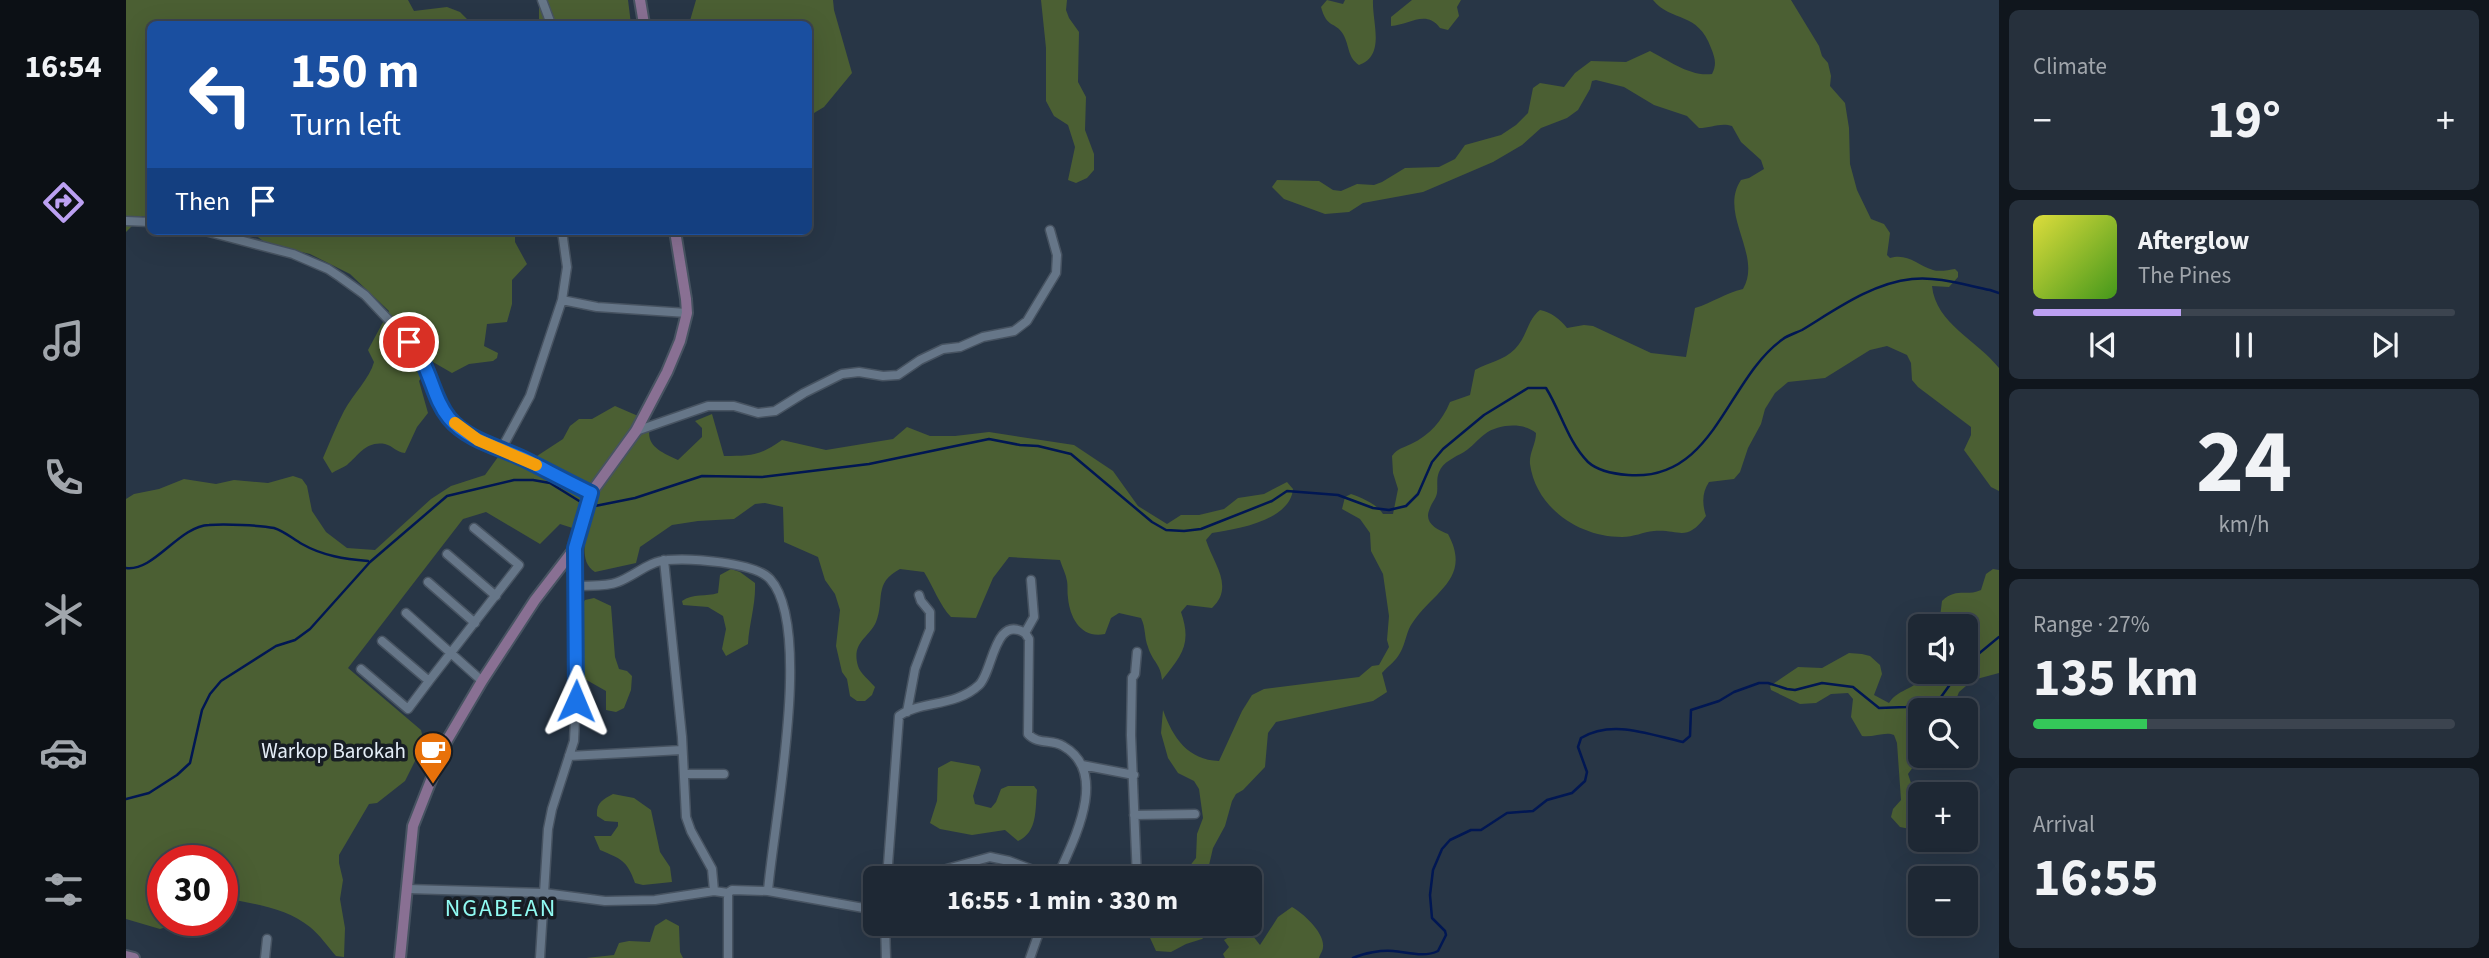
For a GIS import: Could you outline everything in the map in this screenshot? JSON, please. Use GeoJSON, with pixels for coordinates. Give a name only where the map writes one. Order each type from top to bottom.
{"type":"FeatureCollection","features":[{"type":"Feature","properties":{"kind":"street"},"geometry":{"type":"LineString","coordinates":[[542,0],[550,21]]}},
{"type":"Feature","properties":{"kind":"street"},"geometry":{"type":"LineString","coordinates":[[640,0],[644,21]]}},
{"type":"Feature","properties":{"kind":"street"},"geometry":{"type":"LineString","coordinates":[[126,221],[147,222]]}},
{"type":"Feature","properties":{"kind":"street"},"geometry":{"type":"LineString","coordinates":[[636,431],[708,406],[734,405],[758,413],[775,411],[842,374],[859,372],[883,376],[898,375],[943,349],[960,347],[984,337],[1014,331],[1027,321],[1056,273],[1057,255],[1050,230]]}},
{"type":"Feature","properties":{"kind":"street"},"geometry":{"type":"LineString","coordinates":[[220,235],[293,254],[340,277],[372,302],[418,351],[449,418],[478,440],[502,448],[590,497]]}},
{"type":"Feature","properties":{"kind":"street"},"geometry":{"type":"LineString","coordinates":[[502,448],[530,396],[562,300],[567,267],[563,235]]}},
{"type":"Feature","properties":{"kind":"street"},"geometry":{"type":"LineString","coordinates":[[540,958],[548,829],[575,726],[575,548],[590,497],[636,431],[680,341],[687,313],[676,235]]}},
{"type":"Feature","properties":{"kind":"street"},"geometry":{"type":"LineString","coordinates":[[562,300],[588,306],[687,313]]}},
{"type":"Feature","properties":{"kind":"street"},"geometry":{"type":"LineString","coordinates":[[361,669],[408,709],[519,565],[474,528]]}},
{"type":"Feature","properties":{"kind":"street"},"geometry":{"type":"LineString","coordinates":[[400,958],[413,826],[446,742],[535,600],[575,548]]}},
{"type":"Feature","properties":{"kind":"street"},"geometry":{"type":"LineString","coordinates":[[447,554],[496,596]]}},
{"type":"Feature","properties":{"kind":"street"},"geometry":{"type":"LineString","coordinates":[[576,586],[618,582],[664,560],[745,566],[769,578],[783,609],[790,667],[782,781],[768,891]]}},
{"type":"Feature","properties":{"kind":"street"},"geometry":{"type":"LineString","coordinates":[[664,560],[687,822],[712,869],[714,891]]}},
{"type":"Feature","properties":{"kind":"street"},"geometry":{"type":"LineString","coordinates":[[1025,633],[1034,617],[1031,580]]}},
{"type":"Feature","properties":{"kind":"street"},"geometry":{"type":"LineString","coordinates":[[428,582],[475,623]]}},
{"type":"Feature","properties":{"kind":"street"},"geometry":{"type":"LineString","coordinates":[[907,712],[915,668],[930,629],[930,612],[919,595]]}},
{"type":"Feature","properties":{"kind":"street"},"geometry":{"type":"LineString","coordinates":[[406,613],[482,681]]}},
{"type":"Feature","properties":{"kind":"street"},"geometry":{"type":"LineString","coordinates":[[888,866],[898,719],[901,713],[957,699],[977,687],[984,680],[995,648],[1005,633],[1014,629],[1025,633],[1028,639],[1028,734],[1036,740],[1065,746],[1082,765],[1087,790],[1083,814],[1060,866]]}},
{"type":"Feature","properties":{"kind":"street"},"geometry":{"type":"LineString","coordinates":[[382,641],[429,681]]}},
{"type":"Feature","properties":{"kind":"street"},"geometry":{"type":"LineString","coordinates":[[1136,866],[1131,688],[1137,652]]}},
{"type":"Feature","properties":{"kind":"street"},"geometry":{"type":"LineString","coordinates":[[569,756],[682,750]]}},
{"type":"Feature","properties":{"kind":"street"},"geometry":{"type":"LineString","coordinates":[[1082,765],[1134,775]]}},
{"type":"Feature","properties":{"kind":"street"},"geometry":{"type":"LineString","coordinates":[[684,774],[723,774]]}},
{"type":"Feature","properties":{"kind":"street"},"geometry":{"type":"LineString","coordinates":[[1134,815],[1195,814]]}},
{"type":"Feature","properties":{"kind":"street"},"geometry":{"type":"LineString","coordinates":[[958,866],[990,857],[1020,866]]}},
{"type":"Feature","properties":{"kind":"street"},"geometry":{"type":"LineString","coordinates":[[408,889],[544,892],[605,901],[654,901],[714,891],[728,894]]}},
{"type":"Feature","properties":{"kind":"street"},"geometry":{"type":"LineString","coordinates":[[728,958],[728,894],[732,890],[768,891],[863,908]]}},
{"type":"Feature","properties":{"kind":"street"},"geometry":{"type":"LineString","coordinates":[[885,936],[886,958]]}},
{"type":"Feature","properties":{"kind":"street"},"geometry":{"type":"LineString","coordinates":[[1030,958],[1038,936]]}},
{"type":"Feature","properties":{"kind":"street"},"geometry":{"type":"LineString","coordinates":[[265,958],[267,939]]}},
{"type":"Feature","properties":{"kind":"street"},"geometry":{"type":"LineString","coordinates":[[126,956],[134,958]]}},
{"type":"Feature","properties":{"kind":"green space"},"geometry":{"type":"Polygon","coordinates":[[[126,0],[408,0],[414,11],[447,7],[460,12],[469,21],[147,21],[147,217],[142,216],[126,232],[126,0]]]}},
{"type":"Feature","properties":{"kind":"green space"},"geometry":{"type":"Polygon","coordinates":[[[542,0],[628,0],[631,21],[539,21],[539,4],[542,0]]]}},
{"type":"Feature","properties":{"kind":"green space"},"geometry":{"type":"Polygon","coordinates":[[[696,0],[833,0],[852,73],[824,107],[812,114],[812,21],[690,21],[696,0]]]}},
{"type":"Feature","properties":{"kind":"green space"},"geometry":{"type":"Polygon","coordinates":[[[1041,0],[1067,0],[1069,18],[1079,32],[1078,82],[1086,97],[1085,130],[1094,154],[1094,170],[1087,178],[1076,183],[1068,180],[1075,147],[1068,125],[1054,116],[1046,101],[1046,48],[1041,0]]]}},
{"type":"Feature","properties":{"kind":"green space"},"geometry":{"type":"Polygon","coordinates":[[[1327,0],[1343,4],[1345,0],[1373,0],[1375,46],[1367,60],[1359,65],[1352,58],[1343,34],[1328,22],[1323,14],[1321,7],[1327,0]]]}},
{"type":"Feature","properties":{"kind":"green space"},"geometry":{"type":"Polygon","coordinates":[[[1412,0],[1461,0],[1457,7],[1459,16],[1448,30],[1423,19],[1391,26],[1391,17],[1412,0]]]}},
{"type":"Feature","properties":{"kind":"green space"},"geometry":{"type":"Polygon","coordinates":[[[1653,0],[1791,0],[1828,63],[1830,86],[1845,103],[1850,164],[1857,190],[1871,219],[1884,224],[1890,233],[1887,255],[1890,258],[1907,258],[1933,270],[1955,269],[1958,272],[1958,277],[1949,287],[1932,286],[1935,299],[1949,321],[1999,368],[1999,491],[1991,487],[1964,450],[1971,435],[1971,427],[1918,387],[1912,380],[1911,363],[1907,355],[1887,346],[1870,350],[1825,378],[1788,382],[1775,393],[1765,409],[1740,472],[1734,479],[1709,482],[1703,498],[1706,516],[1688,532],[1654,531],[1622,537],[1606,536],[1576,526],[1550,506],[1534,480],[1530,460],[1536,433],[1518,426],[1504,426],[1490,431],[1446,463],[1439,472],[1437,493],[1428,518],[1435,528],[1448,534],[1456,562],[1447,583],[1413,622],[1398,656],[1382,673],[1387,692],[1373,701],[1276,722],[1268,733],[1265,767],[1232,801],[1209,866],[1190,866],[1196,858],[1197,834],[1203,818],[1199,789],[1194,781],[1178,773],[1168,758],[1161,733],[1163,710],[1183,746],[1199,757],[1219,761],[1252,695],[1264,689],[1359,677],[1372,666],[1379,665],[1389,647],[1389,616],[1383,574],[1371,551],[1370,533],[1360,519],[1342,509],[1345,497],[1351,494],[1373,504],[1383,514],[1393,514],[1398,489],[1392,456],[1430,432],[1450,402],[1470,395],[1475,370],[1501,359],[1515,349],[1540,310],[1555,316],[1567,328],[1593,326],[1651,353],[1686,357],[1695,308],[1743,289],[1748,276],[1748,262],[1734,207],[1735,193],[1741,180],[1764,169],[1761,160],[1741,142],[1732,126],[1699,128],[1687,116],[1654,105],[1624,87],[1596,80],[1592,81],[1578,110],[1567,118],[1541,128],[1522,145],[1493,162],[1423,192],[1363,203],[1349,212],[1325,214],[1284,199],[1272,187],[1277,180],[1319,181],[1333,190],[1341,191],[1357,184],[1374,185],[1405,168],[1439,167],[1455,159],[1465,145],[1501,135],[1516,125],[1528,113],[1533,88],[1540,83],[1564,87],[1575,73],[1591,61],[1626,62],[1650,51],[1687,70],[1712,74],[1714,55],[1706,36],[1692,23],[1660,7],[1653,0]]]}},
{"type":"Feature","properties":{"kind":"green space"},"geometry":{"type":"Polygon","coordinates":[[[255,235],[515,235],[515,242],[527,264],[512,280],[512,304],[507,322],[487,324],[484,346],[498,353],[497,358],[469,364],[452,373],[433,362],[419,381],[428,413],[417,427],[405,453],[385,444],[373,444],[347,465],[332,473],[323,458],[344,411],[372,368],[374,362],[368,350],[389,311],[350,274],[310,254],[267,244],[255,235]]]}},
{"type":"Feature","properties":{"kind":"green space"},"geometry":{"type":"Polygon","coordinates":[[[615,406],[652,422],[649,436],[651,442],[659,450],[678,460],[702,437],[702,428],[695,421],[712,414],[724,456],[754,454],[782,440],[826,450],[893,439],[907,427],[930,436],[989,432],[1074,445],[1113,471],[1138,506],[1167,524],[1181,515],[1199,515],[1224,509],[1238,498],[1264,494],[1287,482],[1293,489],[1290,500],[1273,516],[1248,526],[1212,533],[1206,540],[1220,575],[1222,592],[1212,608],[1187,605],[1181,612],[1185,633],[1183,649],[1162,680],[1148,647],[1141,618],[1119,613],[1111,618],[1105,634],[1090,633],[1079,626],[1071,613],[1066,578],[1060,560],[1009,557],[993,578],[976,618],[951,617],[924,572],[900,569],[886,580],[876,622],[857,651],[859,669],[875,687],[872,695],[865,701],[857,701],[850,696],[847,679],[842,672],[836,646],[840,610],[835,594],[825,580],[818,557],[784,542],[783,507],[755,504],[734,519],[672,525],[640,547],[636,563],[595,572],[586,559],[585,532],[560,524],[540,544],[486,512],[463,519],[348,668],[421,730],[424,743],[405,781],[377,803],[369,804],[339,855],[343,880],[340,899],[345,928],[344,957],[336,956],[314,930],[291,915],[238,901],[238,845],[147,845],[147,925],[126,919],[126,499],[134,494],[159,489],[184,479],[216,484],[234,480],[268,483],[293,476],[302,479],[307,486],[312,511],[326,532],[347,548],[375,550],[431,499],[451,486],[485,475],[498,457],[514,462],[525,456],[537,456],[563,439],[570,426],[579,419],[592,419],[615,406]]]}},
{"type":"Feature","properties":{"kind":"green space"},"geometry":{"type":"Polygon","coordinates":[[[731,569],[755,583],[755,591],[748,644],[726,656],[722,649],[726,629],[723,616],[708,607],[683,605],[682,601],[718,593],[720,575],[731,569]]]}},
{"type":"Feature","properties":{"kind":"green space"},"geometry":{"type":"Polygon","coordinates":[[[1993,569],[1999,570],[1999,673],[1978,679],[1978,614],[1940,614],[1942,601],[1952,594],[1981,590],[1986,574],[1993,569]]]}},
{"type":"Feature","properties":{"kind":"green space"},"geometry":{"type":"Polygon","coordinates":[[[594,598],[611,606],[615,657],[619,669],[632,676],[631,690],[624,708],[616,712],[606,710],[606,691],[583,678],[580,607],[585,600],[594,598]]]}},
{"type":"Feature","properties":{"kind":"green space"},"geometry":{"type":"Polygon","coordinates":[[[1849,653],[1870,656],[1880,665],[1882,674],[1874,695],[1889,703],[1913,685],[1968,684],[1957,698],[1908,698],[1908,768],[1912,768],[1908,774],[1911,782],[1908,782],[1908,829],[1900,827],[1891,817],[1893,809],[1901,800],[1897,743],[1894,735],[1862,736],[1851,717],[1853,699],[1848,693],[1831,694],[1816,703],[1800,704],[1771,690],[1770,686],[1798,667],[1822,668],[1849,653]]]}},
{"type":"Feature","properties":{"kind":"green space"},"geometry":{"type":"Polygon","coordinates":[[[951,761],[979,766],[981,770],[973,796],[975,804],[991,808],[1001,789],[1008,786],[1034,786],[1037,790],[1034,819],[1029,832],[1018,841],[1005,830],[972,835],[940,829],[930,823],[937,801],[938,768],[951,761]]]}},
{"type":"Feature","properties":{"kind":"green space"},"geometry":{"type":"Polygon","coordinates":[[[613,794],[634,798],[651,810],[660,852],[670,867],[672,882],[643,885],[635,883],[622,861],[600,850],[594,836],[611,836],[618,826],[618,822],[605,821],[597,816],[601,802],[613,794]]]}},
{"type":"Feature","properties":{"kind":"green space"},"geometry":{"type":"Polygon","coordinates":[[[1292,907],[1307,919],[1323,942],[1319,958],[1225,958],[1223,954],[1229,947],[1224,940],[1231,936],[1253,936],[1260,945],[1278,917],[1292,907]]]}},
{"type":"Feature","properties":{"kind":"green space"},"geometry":{"type":"Polygon","coordinates":[[[666,919],[679,926],[680,952],[683,958],[586,958],[614,955],[619,943],[650,942],[655,926],[666,919]]]}},
{"type":"Feature","properties":{"kind":"green space"},"geometry":{"type":"Polygon","coordinates":[[[1149,936],[1206,936],[1171,952],[1156,951],[1149,936]]]}},
{"type":"Feature","properties":{"kind":"waterway"},"geometry":{"type":"LineString","coordinates":[[590,507],[635,498],[702,476],[762,477],[869,464],[989,439],[1071,454],[1152,522],[1166,530],[1201,529],[1272,501],[1287,491],[1338,495],[1373,508],[1389,510],[1406,506],[1418,494],[1432,462],[1443,449],[1484,415],[1528,388],[1546,388],[1575,445],[1592,465],[1623,475],[1657,473],[1681,462],[1700,446],[1747,378],[1783,339],[1854,298],[1883,286],[1922,278],[1999,293]]}},
{"type":"Feature","properties":{"kind":"waterway"},"geometry":{"type":"LineString","coordinates":[[126,799],[149,793],[190,763],[202,710],[221,681],[276,646],[295,640],[310,629],[370,562],[447,496],[514,480],[533,480],[550,483],[584,504]]}},
{"type":"Feature","properties":{"kind":"waterway"},"geometry":{"type":"LineString","coordinates":[[126,568],[147,563],[187,533],[209,525],[274,528],[326,554],[368,561]]}},
{"type":"Feature","properties":{"kind":"waterway"},"geometry":{"type":"LineString","coordinates":[[1978,654],[1999,637]]}},
{"type":"Feature","properties":{"kind":"waterway"},"geometry":{"type":"LineString","coordinates":[[1353,958],[1383,951],[1421,954],[1438,951],[1446,935],[1432,918],[1430,895],[1433,870],[1442,849],[1450,840],[1471,830],[1481,830],[1507,813],[1533,811],[1547,800],[1572,793],[1585,781],[1587,772],[1578,747],[1581,738],[1593,732],[1632,730],[1683,742],[1690,736],[1691,710],[1759,683],[1795,690],[1822,683],[1853,687],[1879,708],[1906,707],[1941,697],[1950,684]]}},
{"type":"Feature","properties":{"kind":"slow traffic"},"geometry":{"type":"LineString","coordinates":[[455,423],[478,440],[502,448],[536,465]]}},
{"type":"Feature","properties":{"kind":"place","name":"Warkop Barokah"},"geometry":{"type":"Point","coordinates":[433,785]}},
{"type":"Feature","properties":{"kind":"district","name":"NGABEAN"},"geometry":{"type":"Point","coordinates":[501,908]}},
{"type":"Feature","properties":{"kind":"route"},"geometry":{"type":"LineString","coordinates":[[409,342],[423,360],[449,418],[462,429],[478,440],[502,448],[591,493],[575,548],[576,701]]}}]}
